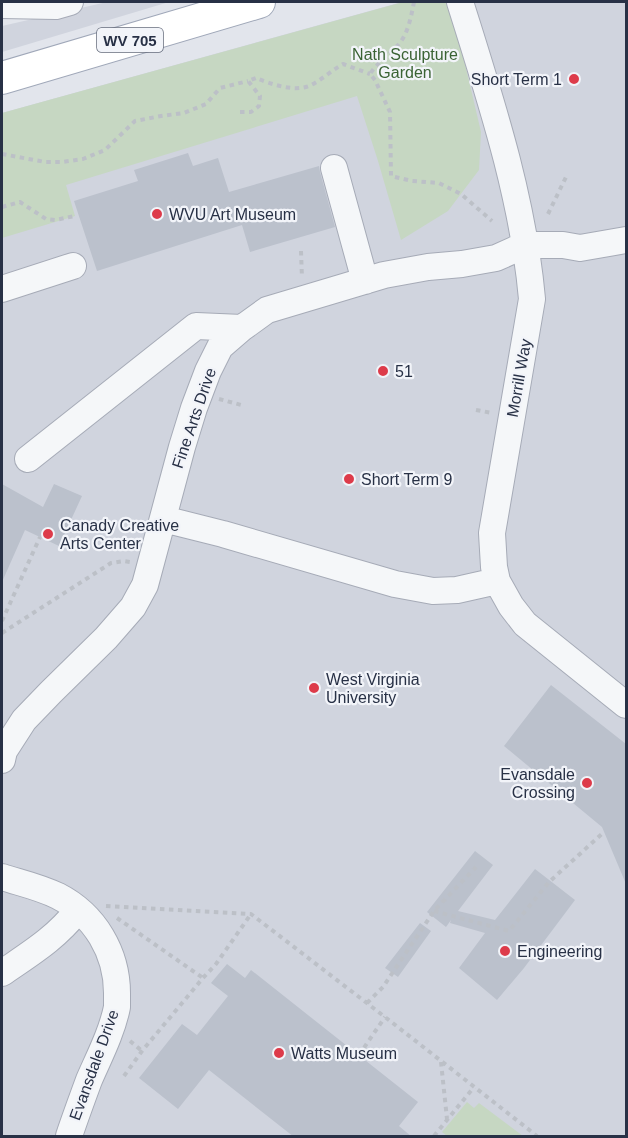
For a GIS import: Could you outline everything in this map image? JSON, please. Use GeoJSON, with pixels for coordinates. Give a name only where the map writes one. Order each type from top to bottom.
{"type":"FeatureCollection","features":[{"type":"Feature","properties":{"kind":"main road","name":"WV 705"},"geometry":{"type":"LineString","coordinates":[[2,78],[259,2]]}},
{"type":"Feature","properties":{"kind":"street"},"geometry":{"type":"LineString","coordinates":[[2,5],[56,6],[70,2]]}},
{"type":"Feature","properties":{"kind":"street","name":"Morrill Way"},"geometry":{"type":"LineString","coordinates":[[460,2],[491,102],[521,216],[532,298],[492,533],[497,581],[511,606],[525,624],[627,705]]}},
{"type":"Feature","properties":{"kind":"street"},"geometry":{"type":"LineString","coordinates":[[334,168],[365,281]]}},
{"type":"Feature","properties":{"kind":"street"},"geometry":{"type":"LineString","coordinates":[[525,245],[563,245],[580,248],[627,240]]}},
{"type":"Feature","properties":{"kind":"street","name":"Fine Arts Drive"},"geometry":{"type":"LineString","coordinates":[[2,759],[4,751],[24,720],[106,638],[133,607],[145,585],[188,427],[208,371],[220,347],[267,310],[384,275],[496,258],[525,245]]}},
{"type":"Feature","properties":{"kind":"street"},"geometry":{"type":"LineString","coordinates":[[2,289],[73,266]]}},
{"type":"Feature","properties":{"kind":"street"},"geometry":{"type":"LineString","coordinates":[[28,459],[196,326],[242,328]]}},
{"type":"Feature","properties":{"kind":"street"},"geometry":{"type":"LineString","coordinates":[[163,519],[395,584],[433,591],[457,590],[497,581]]}},
{"type":"Feature","properties":{"kind":"street","name":"Evansdale Drive"},"geometry":{"type":"LineString","coordinates":[[2,877],[60,897],[87,916],[100,933],[113,961],[117,984],[117,1006],[106,1042],[83,1095],[69,1137]]}},
{"type":"Feature","properties":{"kind":"street"},"geometry":{"type":"LineString","coordinates":[[2,973],[51,940],[78,910]]}},
{"type":"Feature","properties":{"kind":"path"},"geometry":{"type":"LineString","coordinates":[[370,74],[399,44],[408,27],[414,2]]}},
{"type":"Feature","properties":{"kind":"path"},"geometry":{"type":"LineString","coordinates":[[2,154],[45,162],[83,159],[105,150],[135,121],[184,113],[206,104],[220,88],[256,78],[289,88],[308,87],[344,64],[370,74],[390,112],[391,176],[412,181],[439,183],[461,194],[492,221]]}},
{"type":"Feature","properties":{"kind":"path"},"geometry":{"type":"LineString","coordinates":[[240,112],[251,112],[259,106],[260,96],[248,81]]}},
{"type":"Feature","properties":{"kind":"path"},"geometry":{"type":"LineString","coordinates":[[548,214],[567,175]]}},
{"type":"Feature","properties":{"kind":"path"},"geometry":{"type":"LineString","coordinates":[[2,207],[20,202],[46,219],[55,220],[75,216]]}},
{"type":"Feature","properties":{"kind":"path"},"geometry":{"type":"LineString","coordinates":[[301,251],[302,283]]}},
{"type":"Feature","properties":{"kind":"path"},"geometry":{"type":"LineString","coordinates":[[210,396],[244,406]]}},
{"type":"Feature","properties":{"kind":"path"},"geometry":{"type":"LineString","coordinates":[[476,410],[496,414]]}},
{"type":"Feature","properties":{"kind":"path"},"geometry":{"type":"LineString","coordinates":[[2,621],[40,537]]}},
{"type":"Feature","properties":{"kind":"path"},"geometry":{"type":"LineString","coordinates":[[2,633],[111,563],[124,561],[137,564]]}},
{"type":"Feature","properties":{"kind":"path"},"geometry":{"type":"LineString","coordinates":[[434,911],[509,931],[549,882],[604,832]]}},
{"type":"Feature","properties":{"kind":"path"},"geometry":{"type":"LineString","coordinates":[[367,1003],[383,987],[434,911],[476,867]]}},
{"type":"Feature","properties":{"kind":"path"},"geometry":{"type":"LineString","coordinates":[[203,978],[100,906],[251,914],[537,1137]]}},
{"type":"Feature","properties":{"kind":"path"},"geometry":{"type":"LineString","coordinates":[[124,1076],[142,1051],[216,964],[251,914]]}},
{"type":"Feature","properties":{"kind":"path"},"geometry":{"type":"LineString","coordinates":[[359,1055],[385,1017]]}},
{"type":"Feature","properties":{"kind":"path"},"geometry":{"type":"LineString","coordinates":[[125,1037],[142,1051]]}},
{"type":"Feature","properties":{"kind":"path"},"geometry":{"type":"LineString","coordinates":[[441,1061],[447,1119]]}},
{"type":"Feature","properties":{"kind":"path"},"geometry":{"type":"LineString","coordinates":[[434,1137],[474,1087]]}},
{"type":"Feature","properties":{"kind":"shaded area"},"geometry":{"type":"Polygon","coordinates":[[[107,2],[169,2],[2,52],[2,26],[107,2]]]}},
{"type":"Feature","properties":{"kind":"shaded area","name":"West Virginia University"},"geometry":{"type":"Polygon","coordinates":[[[402,2],[626,2],[626,1136],[2,1136],[2,113],[402,2]]]}},
{"type":"Feature","properties":{"kind":"green space","name":"Nath Sculpture Garden"},"geometry":{"type":"Polygon","coordinates":[[[403,2],[446,2],[461,47],[481,132],[479,170],[448,211],[401,240],[357,96],[66,185],[75,216],[2,238],[2,113],[403,2]]]}},
{"type":"Feature","properties":{"kind":"green space"},"geometry":{"type":"Polygon","coordinates":[[[467,1102],[474,1108],[479,1103],[523,1136],[447,1136],[442,1132],[467,1102]]]}},
{"type":"Feature","properties":{"kind":"building","name":"WVU Art Museum"},"geometry":{"type":"Polygon","coordinates":[[[188,153],[193,166],[218,158],[229,192],[319,166],[335,227],[250,252],[242,225],[97,271],[74,201],[138,181],[134,170],[188,153]]]}},
{"type":"Feature","properties":{"kind":"building","name":"Canady Creative Arts Center"},"geometry":{"type":"Polygon","coordinates":[[[2,484],[43,507],[54,484],[82,496],[59,546],[25,530],[2,582],[2,484]]]}},
{"type":"Feature","properties":{"kind":"building","name":"Evansdale Crossing"},"geometry":{"type":"Polygon","coordinates":[[[551,685],[626,744],[626,884],[602,827],[504,746],[551,685]]]}},
{"type":"Feature","properties":{"kind":"building","name":"Engineering"},"geometry":{"type":"Polygon","coordinates":[[[475,851],[493,865],[458,911],[495,920],[535,869],[575,900],[497,1000],[459,968],[485,933],[450,923],[451,920],[446,927],[427,912],[475,851]]]}},
{"type":"Feature","properties":{"kind":"building"},"geometry":{"type":"Polygon","coordinates":[[[420,923],[431,931],[398,977],[385,968],[420,923]]]}},
{"type":"Feature","properties":{"kind":"building"},"geometry":{"type":"Polygon","coordinates":[[[227,964],[245,978],[251,970],[418,1102],[399,1126],[412,1137],[294,1137],[209,1070],[178,1109],[139,1078],[182,1024],[197,1035],[228,996],[211,983],[227,964]]]}},
{"type":"Feature","properties":{"kind":"place","name":"Short Term 1"},"geometry":{"type":"Point","coordinates":[574,79]}},
{"type":"Feature","properties":{"kind":"place","name":"WVU Art Museum"},"geometry":{"type":"Point","coordinates":[157,214]}},
{"type":"Feature","properties":{"kind":"place","name":"51"},"geometry":{"type":"Point","coordinates":[383,371]}},
{"type":"Feature","properties":{"kind":"place","name":"Short Term 9"},"geometry":{"type":"Point","coordinates":[349,479]}},
{"type":"Feature","properties":{"kind":"place","name":"Canady Creative Arts Center"},"geometry":{"type":"Point","coordinates":[48,534]}},
{"type":"Feature","properties":{"kind":"place","name":"West Virginia University"},"geometry":{"type":"Point","coordinates":[314,688]}},
{"type":"Feature","properties":{"kind":"place","name":"Evansdale Crossing"},"geometry":{"type":"Point","coordinates":[587,783]}},
{"type":"Feature","properties":{"kind":"place","name":"Engineering"},"geometry":{"type":"Point","coordinates":[505,951]}},
{"type":"Feature","properties":{"kind":"place","name":"Watts Museum"},"geometry":{"type":"Point","coordinates":[279,1053]}}]}
